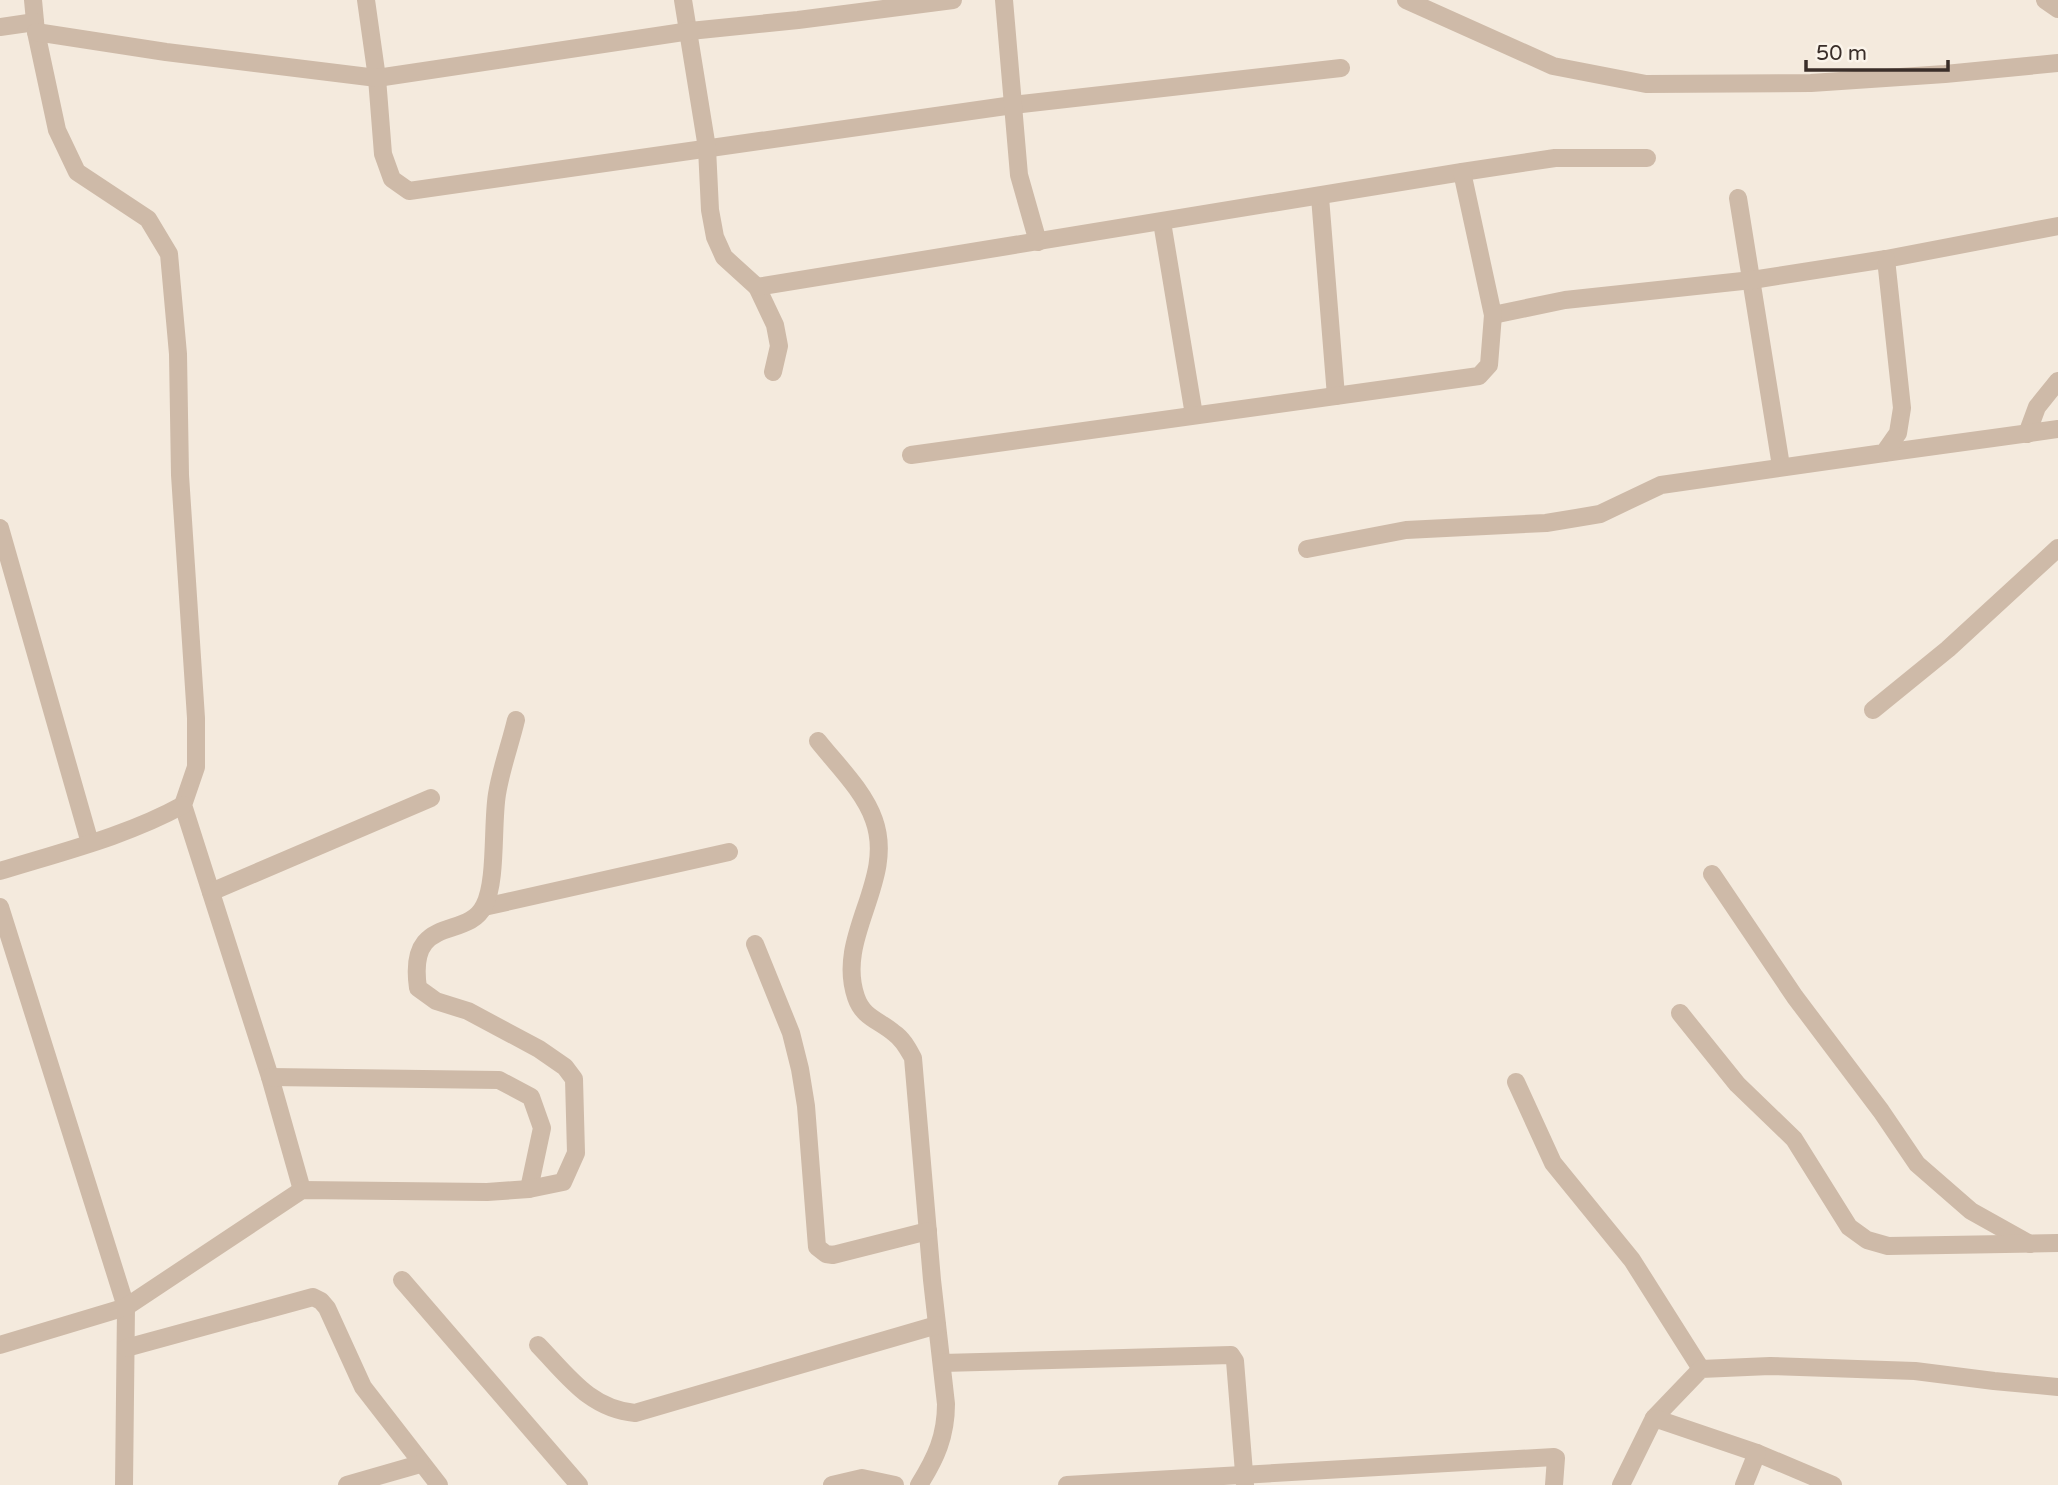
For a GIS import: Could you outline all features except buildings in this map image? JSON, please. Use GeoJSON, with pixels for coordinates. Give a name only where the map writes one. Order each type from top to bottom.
{"type":"FeatureCollection","features":[{"type":"Feature","properties":{"kind":"street"},"geometry":{"type":"LineString","coordinates":[[33,0],[35,27],[57,130],[77,172],[148,219],[169,254],[178,354],[180,475],[196,718],[195,767],[183,805],[270,1077],[302,1190]]}},
{"type":"Feature","properties":{"kind":"street"},"geometry":{"type":"LineString","coordinates":[[366,0],[377,78],[383,154],[392,179],[409,191],[1013,105],[1341,68]]}},
{"type":"Feature","properties":{"kind":"street"},"geometry":{"type":"LineString","coordinates":[[683,0],[707,148],[710,210],[715,237],[724,257],[757,287],[775,325],[779,346],[773,372]]}},
{"type":"Feature","properties":{"kind":"street"},"geometry":{"type":"LineString","coordinates":[[0,27],[35,27],[179,54],[377,78],[690,31],[953,0]]}},
{"type":"Feature","properties":{"kind":"street"},"geometry":{"type":"LineString","coordinates":[[1004,0],[1019,175],[1038,242]]}},
{"type":"Feature","properties":{"kind":"street"},"geometry":{"type":"LineString","coordinates":[[1406,0],[1553,66],[1646,84],[1811,83],[2058,63]]}},
{"type":"Feature","properties":{"kind":"street"},"geometry":{"type":"LineString","coordinates":[[2045,0],[2058,9]]}},
{"type":"Feature","properties":{"kind":"street"},"geometry":{"type":"LineString","coordinates":[[757,287],[1555,158],[1647,158]]}},
{"type":"Feature","properties":{"kind":"street"},"geometry":{"type":"LineString","coordinates":[[911,455],[1479,376],[1489,365],[1493,315],[1462,172]]}},
{"type":"Feature","properties":{"kind":"street"},"geometry":{"type":"LineString","coordinates":[[1320,197],[1336,396]]}},
{"type":"Feature","properties":{"kind":"street"},"geometry":{"type":"LineString","coordinates":[[1738,198],[1781,466]]}},
{"type":"Feature","properties":{"kind":"street"},"geometry":{"type":"LineString","coordinates":[[1162,222],[1194,415]]}},
{"type":"Feature","properties":{"kind":"street"},"geometry":{"type":"LineString","coordinates":[[1493,315],[1566,300],[1752,279],[1886,259],[2058,226]]}},
{"type":"Feature","properties":{"kind":"street"},"geometry":{"type":"LineString","coordinates":[[1884,453],[1898,433],[1902,408],[1886,259]]}},
{"type":"Feature","properties":{"kind":"street"},"geometry":{"type":"LineString","coordinates":[[2027,434],[2037,407],[2058,381]]}},
{"type":"Feature","properties":{"kind":"street"},"geometry":{"type":"LineString","coordinates":[[1307,549],[1406,530],[1546,523],[1600,514],[1661,485],[2058,429]]}},
{"type":"Feature","properties":{"kind":"street"},"geometry":{"type":"LineString","coordinates":[[0,528],[90,843]]}},
{"type":"Feature","properties":{"kind":"street"},"geometry":{"type":"LineString","coordinates":[[1873,710],[1948,649],[2058,548]]}},
{"type":"Feature","properties":{"kind":"street"},"geometry":{"type":"LineString","coordinates":[[0,1345],[126,1307],[302,1190],[487,1192],[529,1189],[563,1182],[576,1153],[574,1079],[565,1067],[539,1049],[468,1011],[436,1001],[418,988],[415,969],[421,947],[438,931],[473,919],[484,907],[490,886],[498,792],[516,720]]}},
{"type":"Feature","properties":{"kind":"street"},"geometry":{"type":"LineString","coordinates":[[818,741],[867,804],[877,829],[878,865],[853,948],[851,974],[856,999],[865,1014],[901,1039],[913,1058],[946,1404],[944,1436],[919,1485]]}},
{"type":"Feature","properties":{"kind":"street"},"geometry":{"type":"LineString","coordinates":[[211,892],[431,797]]}},
{"type":"Feature","properties":{"kind":"street"},"geometry":{"type":"LineString","coordinates":[[0,871],[90,843],[183,805]]}},
{"type":"Feature","properties":{"kind":"street"},"geometry":{"type":"LineString","coordinates":[[484,907],[729,852]]}},
{"type":"Feature","properties":{"kind":"street"},"geometry":{"type":"LineString","coordinates":[[1712,874],[1795,997],[1881,1111],[1917,1164],[1971,1211],[2030,1244]]}},
{"type":"Feature","properties":{"kind":"street"},"geometry":{"type":"LineString","coordinates":[[0,907],[126,1307],[124,1485]]}},
{"type":"Feature","properties":{"kind":"street"},"geometry":{"type":"LineString","coordinates":[[755,944],[791,1032],[800,1069],[806,1106],[817,1247],[826,1254],[833,1255],[928,1231]]}},
{"type":"Feature","properties":{"kind":"street"},"geometry":{"type":"LineString","coordinates":[[1680,1013],[1737,1084],[1794,1139],[1842,1218],[1858,1234],[1888,1246],[2058,1243]]}},
{"type":"Feature","properties":{"kind":"street"},"geometry":{"type":"LineString","coordinates":[[270,1077],[499,1080],[531,1097],[542,1128],[529,1189]]}},
{"type":"Feature","properties":{"kind":"street"},"geometry":{"type":"LineString","coordinates":[[1516,1082],[1553,1164],[1632,1260],[1701,1368]]}},
{"type":"Feature","properties":{"kind":"street"},"geometry":{"type":"LineString","coordinates":[[402,1280],[579,1485]]}},
{"type":"Feature","properties":{"kind":"street"},"geometry":{"type":"LineString","coordinates":[[126,1348],[313,1297],[327,1308],[363,1387],[420,1464],[439,1485]]}},
{"type":"Feature","properties":{"kind":"street"},"geometry":{"type":"LineString","coordinates":[[538,1345],[594,1401],[611,1409],[635,1412],[937,1325]]}},
{"type":"Feature","properties":{"kind":"street"},"geometry":{"type":"LineString","coordinates":[[942,1363],[1231,1355],[1235,1361],[1245,1480]]}},
{"type":"Feature","properties":{"kind":"street"},"geometry":{"type":"LineString","coordinates":[[1620,1485],[1654,1418],[1701,1368],[1770,1366],[1915,1371],[2058,1387]]}},
{"type":"Feature","properties":{"kind":"street"},"geometry":{"type":"LineString","coordinates":[[1654,1418],[1757,1453],[1833,1485]]}},
{"type":"Feature","properties":{"kind":"street"},"geometry":{"type":"LineString","coordinates":[[1744,1485],[1757,1453]]}},
{"type":"Feature","properties":{"kind":"street"},"geometry":{"type":"LineString","coordinates":[[1067,1485],[1245,1480],[1554,1457],[1554,1485]]}},
{"type":"Feature","properties":{"kind":"street"},"geometry":{"type":"LineString","coordinates":[[347,1485],[420,1464]]}},
{"type":"Feature","properties":{"kind":"street"},"geometry":{"type":"LineString","coordinates":[[832,1485],[862,1478],[895,1485]]}}]}
